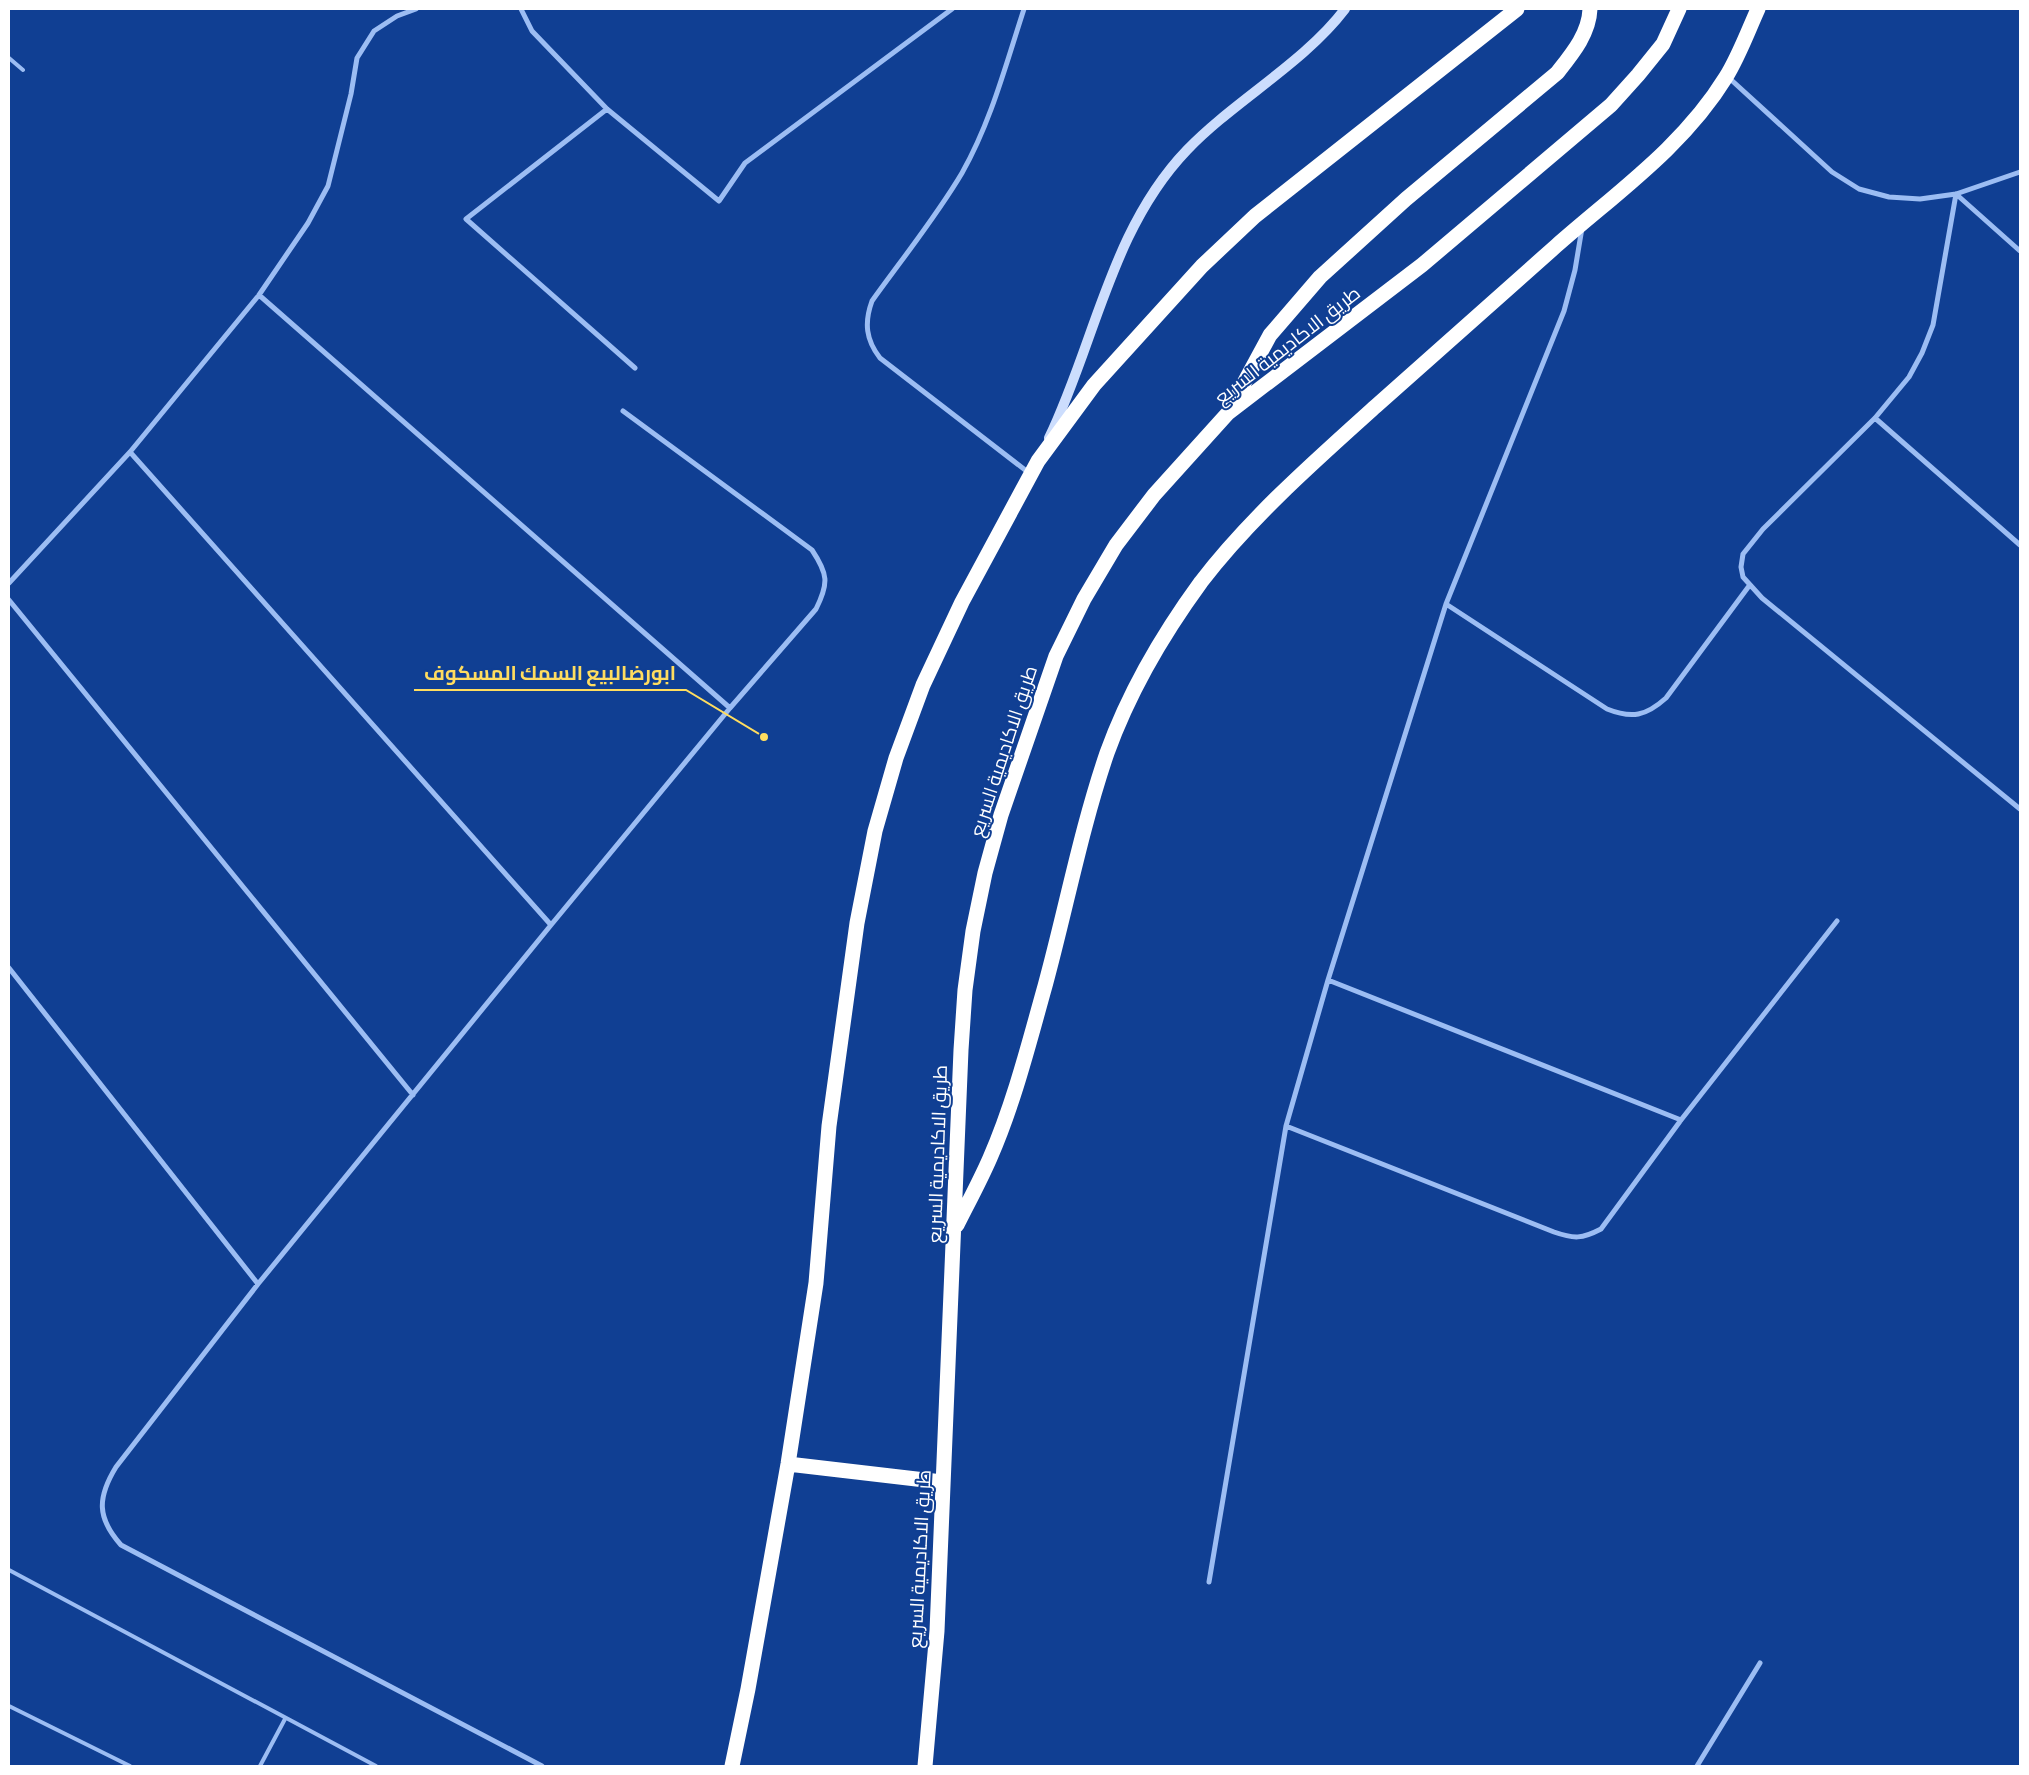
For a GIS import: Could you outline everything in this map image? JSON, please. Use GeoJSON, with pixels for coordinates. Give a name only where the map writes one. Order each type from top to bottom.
{"type":"FeatureCollection","features":[{"type":"Feature","properties":{"kind":"highway"},"geometry":{"type":"LineString","coordinates":[[732,1766],[748,1689],[788,1464],[816,1283],[830,1117],[857,923],[875,831],[896,758],[923,685],[962,602],[1034,467],[1101,378],[1202,266],[1255,216],[1517,9]]}},
{"type":"Feature","properties":{"kind":"highway"},"geometry":{"type":"LineString","coordinates":[[1228,413],[1270,335],[1320,277],[1406,199],[1557,73],[1575,50],[1584,34],[1590,9]]}},
{"type":"Feature","properties":{"kind":"highway","name":"طريق الاكاديمية السريع"},"geometry":{"type":"LineString","coordinates":[[925,1766],[937,1631],[961,1050],[966,990],[974,931],[1001,814],[1056,656],[1084,599],[1112,553],[1154,495],[1228,413],[1422,266],[1611,105],[1662,44],[1679,9]]}},
{"type":"Feature","properties":{"kind":"highway"},"geometry":{"type":"LineString","coordinates":[[954,1231],[991,1157],[1011,1100],[1046,983],[1089,815],[1108,752],[1134,692],[1165,635],[1202,581],[1246,531],[1323,454],[1583,222],[1641,176],[1664,154],[1688,128],[1727,76],[1758,9]]}},
{"type":"Feature","properties":{"kind":"highway"},"geometry":{"type":"LineString","coordinates":[[788,1464],[942,1482]]}},
{"type":"Feature","properties":{"kind":"main road"},"geometry":{"type":"LineString","coordinates":[[1034,467],[1073,382],[1107,286],[1153,192],[1187,150],[1315,41],[1345,9]]}},
{"type":"Feature","properties":{"kind":"street"},"geometry":{"type":"LineString","coordinates":[[9,583],[130,452],[259,294],[308,223],[328,186],[349,102],[357,58],[374,30],[397,16],[416,9]]}},
{"type":"Feature","properties":{"kind":"street"},"geometry":{"type":"LineString","coordinates":[[521,9],[532,30],[607,109],[719,201],[744,163],[952,9]]}},
{"type":"Feature","properties":{"kind":"street"},"geometry":{"type":"LineString","coordinates":[[1024,9],[992,108],[978,141],[952,188],[872,301],[866,325],[868,337],[880,358],[1034,467]]}},
{"type":"Feature","properties":{"kind":"street"},"geometry":{"type":"LineString","coordinates":[[1727,76],[1832,172],[1859,189],[1889,198],[1920,199],[1956,194],[2020,172]]}},
{"type":"Feature","properties":{"kind":"street"},"geometry":{"type":"LineString","coordinates":[[607,109],[466,218],[635,368]]}},
{"type":"Feature","properties":{"kind":"street"},"geometry":{"type":"LineString","coordinates":[[1956,194],[2020,251]]}},
{"type":"Feature","properties":{"kind":"street"},"geometry":{"type":"LineString","coordinates":[[1956,194],[1933,325],[1922,353],[1909,377],[1875,418],[1763,529],[1743,554],[1741,567],[1743,577],[1749,586],[1762,598],[2020,809]]}},
{"type":"Feature","properties":{"kind":"street"},"geometry":{"type":"LineString","coordinates":[[1209,1582],[1286,1126],[1328,980],[1446,604],[1564,311],[1575,270],[1583,222]]}},
{"type":"Feature","properties":{"kind":"street"},"geometry":{"type":"LineString","coordinates":[[259,294],[730,708]]}},
{"type":"Feature","properties":{"kind":"street"},"geometry":{"type":"LineString","coordinates":[[542,1766],[121,1545],[110,1532],[102,1516],[102,1499],[107,1482],[258,1284],[730,708],[816,609],[823,596],[825,580],[823,567],[812,550],[623,411]]}},
{"type":"Feature","properties":{"kind":"street"},"geometry":{"type":"LineString","coordinates":[[1875,418],[2020,546]]}},
{"type":"Feature","properties":{"kind":"street"},"geometry":{"type":"LineString","coordinates":[[130,452],[551,925]]}},
{"type":"Feature","properties":{"kind":"street"},"geometry":{"type":"LineString","coordinates":[[1446,604],[1607,709],[1622,715],[1638,715],[1654,709],[1666,698],[1749,586]]}},
{"type":"Feature","properties":{"kind":"street"},"geometry":{"type":"LineString","coordinates":[[9,600],[413,1095]]}},
{"type":"Feature","properties":{"kind":"street"},"geometry":{"type":"LineString","coordinates":[[1286,1126],[1570,1237],[1586,1237],[1601,1229],[1681,1120],[1838,922]]}},
{"type":"Feature","properties":{"kind":"street"},"geometry":{"type":"LineString","coordinates":[[9,968],[258,1284]]}},
{"type":"Feature","properties":{"kind":"street"},"geometry":{"type":"LineString","coordinates":[[1328,980],[1681,1120]]}},
{"type":"Feature","properties":{"kind":"street"},"geometry":{"type":"LineString","coordinates":[[1697,1766],[1760,1663]]}},
{"type":"Feature","properties":{"kind":"lane"},"geometry":{"type":"LineString","coordinates":[[9,58],[23,70]]}},
{"type":"Feature","properties":{"kind":"lane"},"geometry":{"type":"LineString","coordinates":[[9,1570],[376,1766]]}},
{"type":"Feature","properties":{"kind":"lane"},"geometry":{"type":"LineString","coordinates":[[9,1706],[130,1766]]}},
{"type":"Feature","properties":{"kind":"lane"},"geometry":{"type":"LineString","coordinates":[[260,1766],[285,1719]]}},
{"type":"Feature","properties":{"kind":"place","name":"ابورضالبيع السمك المسكوف"},"geometry":{"type":"Point","coordinates":[764,737]}}]}
